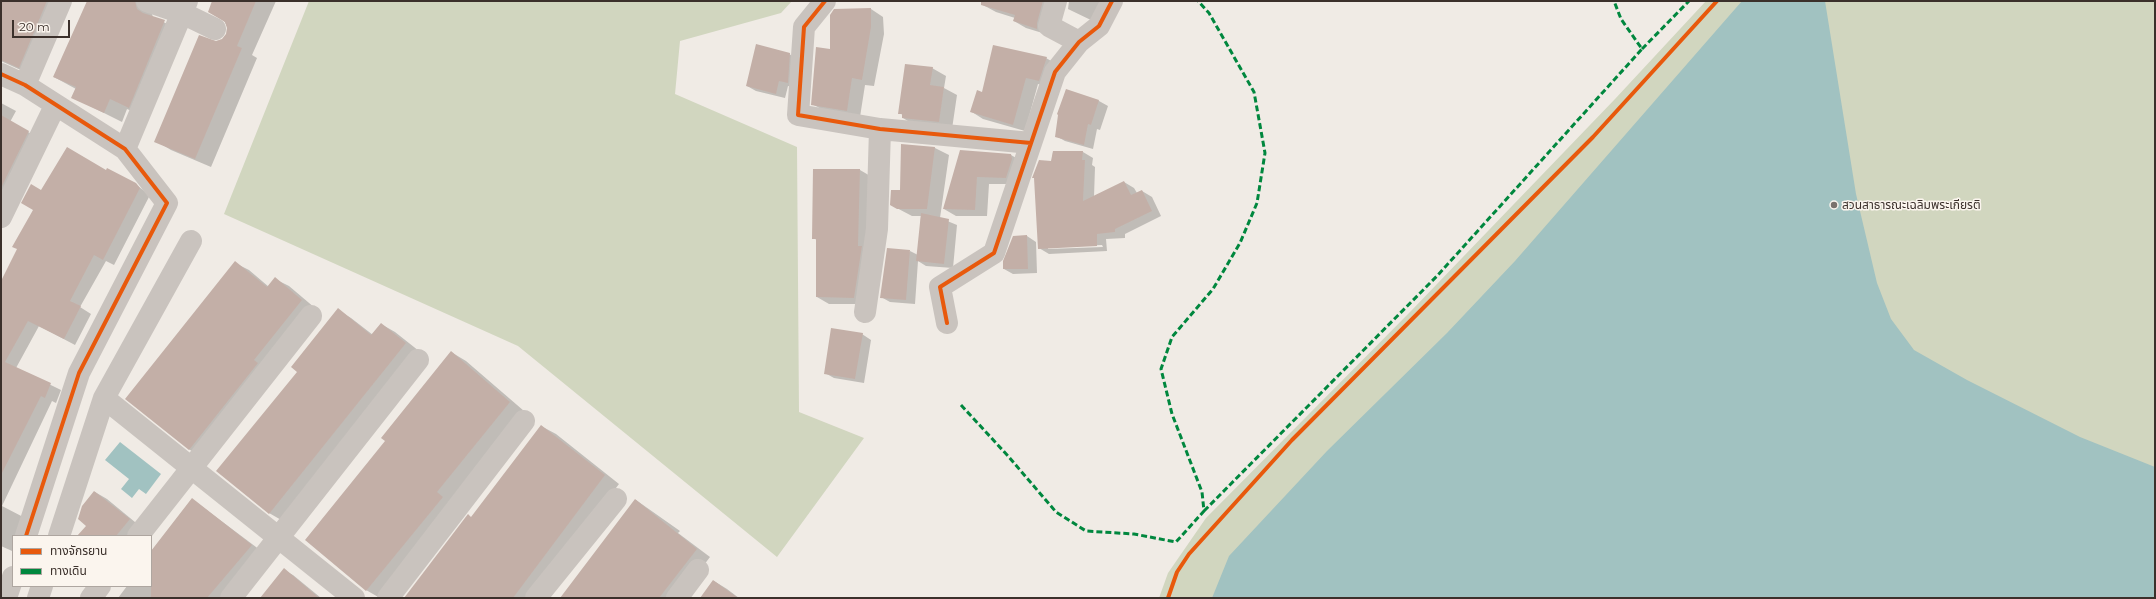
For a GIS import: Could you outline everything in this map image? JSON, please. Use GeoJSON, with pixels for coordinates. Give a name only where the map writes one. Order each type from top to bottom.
{"type":"FeatureCollection","features":[{"type":"Feature","properties":{"kind":"street"},"geometry":{"type":"LineString","coordinates":[[25,85],[61,1]]}},
{"type":"Feature","properties":{"kind":"street"},"geometry":{"type":"LineString","coordinates":[[147,1],[184,7],[215,29]]}},
{"type":"Feature","properties":{"kind":"street"},"geometry":{"type":"LineString","coordinates":[[825,1],[804,27],[798,114],[880,129],[1031,143]]}},
{"type":"Feature","properties":{"kind":"street"},"geometry":{"type":"LineString","coordinates":[[1056,1],[1049,26],[1079,42]]}},
{"type":"Feature","properties":{"kind":"street"},"geometry":{"type":"LineString","coordinates":[[947,323],[940,287],[994,253],[1055,72],[1079,42],[1099,26],[1112,1]]}},
{"type":"Feature","properties":{"kind":"street"},"geometry":{"type":"LineString","coordinates":[[125,150],[184,7]]}},
{"type":"Feature","properties":{"kind":"street"},"geometry":{"type":"LineString","coordinates":[[1,74],[25,85],[55,106],[125,150],[167,203],[79,373],[26,535]]}},
{"type":"Feature","properties":{"kind":"street"},"geometry":{"type":"LineString","coordinates":[[1,217],[55,106]]}},
{"type":"Feature","properties":{"kind":"street"},"geometry":{"type":"LineString","coordinates":[[865,312],[877,229],[880,129]]}},
{"type":"Feature","properties":{"kind":"street"},"geometry":{"type":"LineString","coordinates":[[59,535],[104,398],[191,241]]}},
{"type":"Feature","properties":{"kind":"street"},"geometry":{"type":"LineString","coordinates":[[139,535],[190,467],[311,316]]}},
{"type":"Feature","properties":{"kind":"street"},"geometry":{"type":"LineString","coordinates":[[231,598],[280,539],[418,360]]}},
{"type":"Feature","properties":{"kind":"street"},"geometry":{"type":"LineString","coordinates":[[104,398],[354,598]]}},
{"type":"Feature","properties":{"kind":"street"},"geometry":{"type":"LineString","coordinates":[[388,598],[524,420]]}},
{"type":"Feature","properties":{"kind":"street"},"geometry":{"type":"LineString","coordinates":[[536,598],[616,499]]}},
{"type":"Feature","properties":{"kind":"street"},"geometry":{"type":"LineString","coordinates":[[677,598],[698,570]]}},
{"type":"Feature","properties":{"kind":"street"},"geometry":{"type":"LineString","coordinates":[[6,598],[12,580]]}},
{"type":"Feature","properties":{"kind":"street"},"geometry":{"type":"LineString","coordinates":[[38,598],[42,587]]}},
{"type":"Feature","properties":{"kind":"street"},"geometry":{"type":"LineString","coordinates":[[91,598],[99,587]]}},
{"type":"Feature","properties":{"kind":"green space"},"geometry":{"type":"Polygon","coordinates":[[[309,1],[792,1],[781,13],[680,41],[675,94],[797,147],[799,412],[864,438],[777,557],[518,346],[224,214],[309,1]]]}},
{"type":"Feature","properties":{"kind":"green space","name":"สวนสาธารณะเฉลิมพระเกียรติ"},"geometry":{"type":"Polygon","coordinates":[[[1706,1],[2155,1],[2155,598],[1159,598],[1168,573],[1206,518],[1411,311],[1615,99],[1706,1]]]}},
{"type":"Feature","properties":{"kind":"water","name":"สวนสาธารณะเฉลิมพระเกียรติ"},"geometry":{"type":"Polygon","coordinates":[[[1742,1],[1825,1],[1856,194],[1877,283],[1891,319],[1914,350],[1967,380],[2080,437],[2155,467],[2155,598],[1212,598],[1229,556],[1327,451],[1447,333],[1515,261],[1742,1]]]}},
{"type":"Feature","properties":{"kind":"water"},"geometry":{"type":"Polygon","coordinates":[[[120,442],[161,474],[146,494],[139,489],[132,498],[121,489],[129,479],[105,460],[120,442]]]}},
{"type":"Feature","properties":{"kind":"building"},"geometry":{"type":"Polygon","coordinates":[[[1,1],[47,1],[19,68],[1,60],[1,1]]]}},
{"type":"Feature","properties":{"kind":"building"},"geometry":{"type":"Polygon","coordinates":[[[87,1],[135,1],[137,9],[143,13],[165,20],[129,108],[110,99],[104,113],[71,98],[76,87],[53,77],[87,1]]]}},
{"type":"Feature","properties":{"kind":"building"},"geometry":{"type":"Polygon","coordinates":[[[212,1],[256,1],[237,46],[242,48],[195,159],[154,142],[199,35],[216,41],[222,39],[226,34],[227,28],[225,22],[208,12],[212,1]]]}},
{"type":"Feature","properties":{"kind":"building"},"geometry":{"type":"Polygon","coordinates":[[[981,1],[1043,1],[1037,23],[1037,29],[1013,21],[1015,15],[981,5],[981,1]]]}},
{"type":"Feature","properties":{"kind":"building"},"geometry":{"type":"Polygon","coordinates":[[[871,8],[871,27],[862,80],[852,78],[847,111],[811,105],[816,47],[830,49],[830,15],[834,9],[871,8]]]}},
{"type":"Feature","properties":{"kind":"building"},"geometry":{"type":"Polygon","coordinates":[[[756,44],[790,53],[788,83],[779,81],[776,94],[746,86],[756,44]]]}},
{"type":"Feature","properties":{"kind":"building"},"geometry":{"type":"Polygon","coordinates":[[[993,45],[1047,57],[1039,81],[1026,78],[1013,125],[970,112],[977,90],[982,92],[993,45]]]}},
{"type":"Feature","properties":{"kind":"building"},"geometry":{"type":"Polygon","coordinates":[[[905,64],[933,67],[930,85],[944,87],[939,122],[902,118],[902,114],[898,114],[905,64]]]}},
{"type":"Feature","properties":{"kind":"building"},"geometry":{"type":"Polygon","coordinates":[[[1066,89],[1099,100],[1091,125],[1088,124],[1084,145],[1055,137],[1057,114],[1066,89]]]}},
{"type":"Feature","properties":{"kind":"building"},"geometry":{"type":"Polygon","coordinates":[[[1,115],[29,131],[1,188],[1,115]]]}},
{"type":"Feature","properties":{"kind":"building"},"geometry":{"type":"Polygon","coordinates":[[[901,144],[935,147],[927,209],[897,209],[890,205],[891,190],[900,190],[901,144]]]}},
{"type":"Feature","properties":{"kind":"building"},"geometry":{"type":"Polygon","coordinates":[[[67,147],[106,170],[107,168],[136,183],[140,188],[103,260],[94,255],[70,301],[81,306],[64,339],[28,321],[5,362],[51,383],[45,398],[41,396],[1,475],[1,281],[17,249],[12,247],[33,210],[21,203],[31,184],[41,190],[67,147]]]}},
{"type":"Feature","properties":{"kind":"building"},"geometry":{"type":"Polygon","coordinates":[[[960,150],[1011,154],[1012,159],[1006,178],[977,177],[975,210],[943,209],[960,150]]]}},
{"type":"Feature","properties":{"kind":"building"},"geometry":{"type":"Polygon","coordinates":[[[1053,151],[1083,151],[1082,160],[1085,160],[1083,201],[1124,181],[1131,195],[1142,190],[1152,211],[1115,229],[1115,232],[1097,234],[1097,246],[1038,249],[1034,178],[1032,178],[1039,160],[1051,161],[1053,151]]]}},
{"type":"Feature","properties":{"kind":"building"},"geometry":{"type":"Polygon","coordinates":[[[813,169],[860,169],[858,246],[862,246],[854,298],[816,297],[816,239],[812,239],[813,169]]]}},
{"type":"Feature","properties":{"kind":"building"},"geometry":{"type":"Polygon","coordinates":[[[921,213],[949,219],[944,264],[916,261],[921,213]]]}},
{"type":"Feature","properties":{"kind":"building"},"geometry":{"type":"Polygon","coordinates":[[[1027,235],[1028,269],[1003,269],[1003,261],[1013,236],[1027,235]]]}},
{"type":"Feature","properties":{"kind":"building"},"geometry":{"type":"Polygon","coordinates":[[[887,248],[910,250],[906,300],[880,298],[887,248]]]}},
{"type":"Feature","properties":{"kind":"building"},"geometry":{"type":"Polygon","coordinates":[[[235,261],[267,287],[275,277],[302,300],[254,360],[258,363],[189,450],[125,399],[235,261]]]}},
{"type":"Feature","properties":{"kind":"building"},"geometry":{"type":"Polygon","coordinates":[[[338,308],[371,335],[381,323],[406,343],[269,514],[216,471],[297,372],[291,367],[338,308]]]}},
{"type":"Feature","properties":{"kind":"building"},"geometry":{"type":"Polygon","coordinates":[[[831,328],[863,333],[855,379],[824,374],[831,328]]]}},
{"type":"Feature","properties":{"kind":"building"},"geometry":{"type":"Polygon","coordinates":[[[451,351],[510,402],[437,492],[443,497],[366,591],[305,540],[385,441],[381,438],[451,351]]]}},
{"type":"Feature","properties":{"kind":"building"},"geometry":{"type":"Polygon","coordinates":[[[541,425],[605,475],[513,598],[404,598],[468,514],[471,517],[541,425]]]}},
{"type":"Feature","properties":{"kind":"building"},"geometry":{"type":"Polygon","coordinates":[[[94,491],[130,519],[117,535],[78,535],[86,526],[78,519],[82,506],[94,491]]]}},
{"type":"Feature","properties":{"kind":"building"},"geometry":{"type":"Polygon","coordinates":[[[192,498],[252,545],[207,598],[151,598],[152,550],[192,498]]]}},
{"type":"Feature","properties":{"kind":"building"},"geometry":{"type":"Polygon","coordinates":[[[635,499],[697,549],[659,598],[560,598],[635,499]]]}},
{"type":"Feature","properties":{"kind":"building"},"geometry":{"type":"Polygon","coordinates":[[[284,568],[319,598],[260,598],[284,568]]]}},
{"type":"Feature","properties":{"kind":"building"},"geometry":{"type":"Polygon","coordinates":[[[713,580],[738,598],[700,598],[713,580]]]}},
{"type":"Feature","properties":{"kind":"marked path"},"geometry":{"type":"LineString","coordinates":[[961,405],[1008,456],[1056,512],[1086,531],[1134,534],[1176,542],[1204,511],[1202,492],[1172,414],[1161,369],[1172,337],[1213,289],[1240,243],[1257,203],[1265,153],[1254,92],[1209,13],[1198,1]]}},
{"type":"Feature","properties":{"kind":"marked path"},"geometry":{"type":"LineString","coordinates":[[1204,511],[1437,276],[1642,49],[1621,19],[1614,1]]}},
{"type":"Feature","properties":{"kind":"marked path"},"geometry":{"type":"LineString","coordinates":[[1642,49],[1689,1]]}},
{"type":"Feature","properties":{"kind":"cycle path"},"geometry":{"type":"LineString","coordinates":[[825,1],[804,27],[798,115],[880,129],[1031,143]]}},
{"type":"Feature","properties":{"kind":"cycle path"},"geometry":{"type":"LineString","coordinates":[[947,323],[940,287],[994,253],[1055,72],[1079,42],[1099,26],[1112,1]]}},
{"type":"Feature","properties":{"kind":"cycle path"},"geometry":{"type":"LineString","coordinates":[[1168,598],[1177,572],[1189,554],[1292,440],[1593,137],[1717,1]]}},
{"type":"Feature","properties":{"kind":"cycle path"},"geometry":{"type":"LineString","coordinates":[[1,74],[25,85],[125,149],[167,203],[79,373],[26,535]]}},
{"type":"Feature","properties":{"kind":"place","name":"สวนสาธารณะเฉลิมพระเกียรติ"},"geometry":{"type":"Point","coordinates":[1834,205]}}]}
